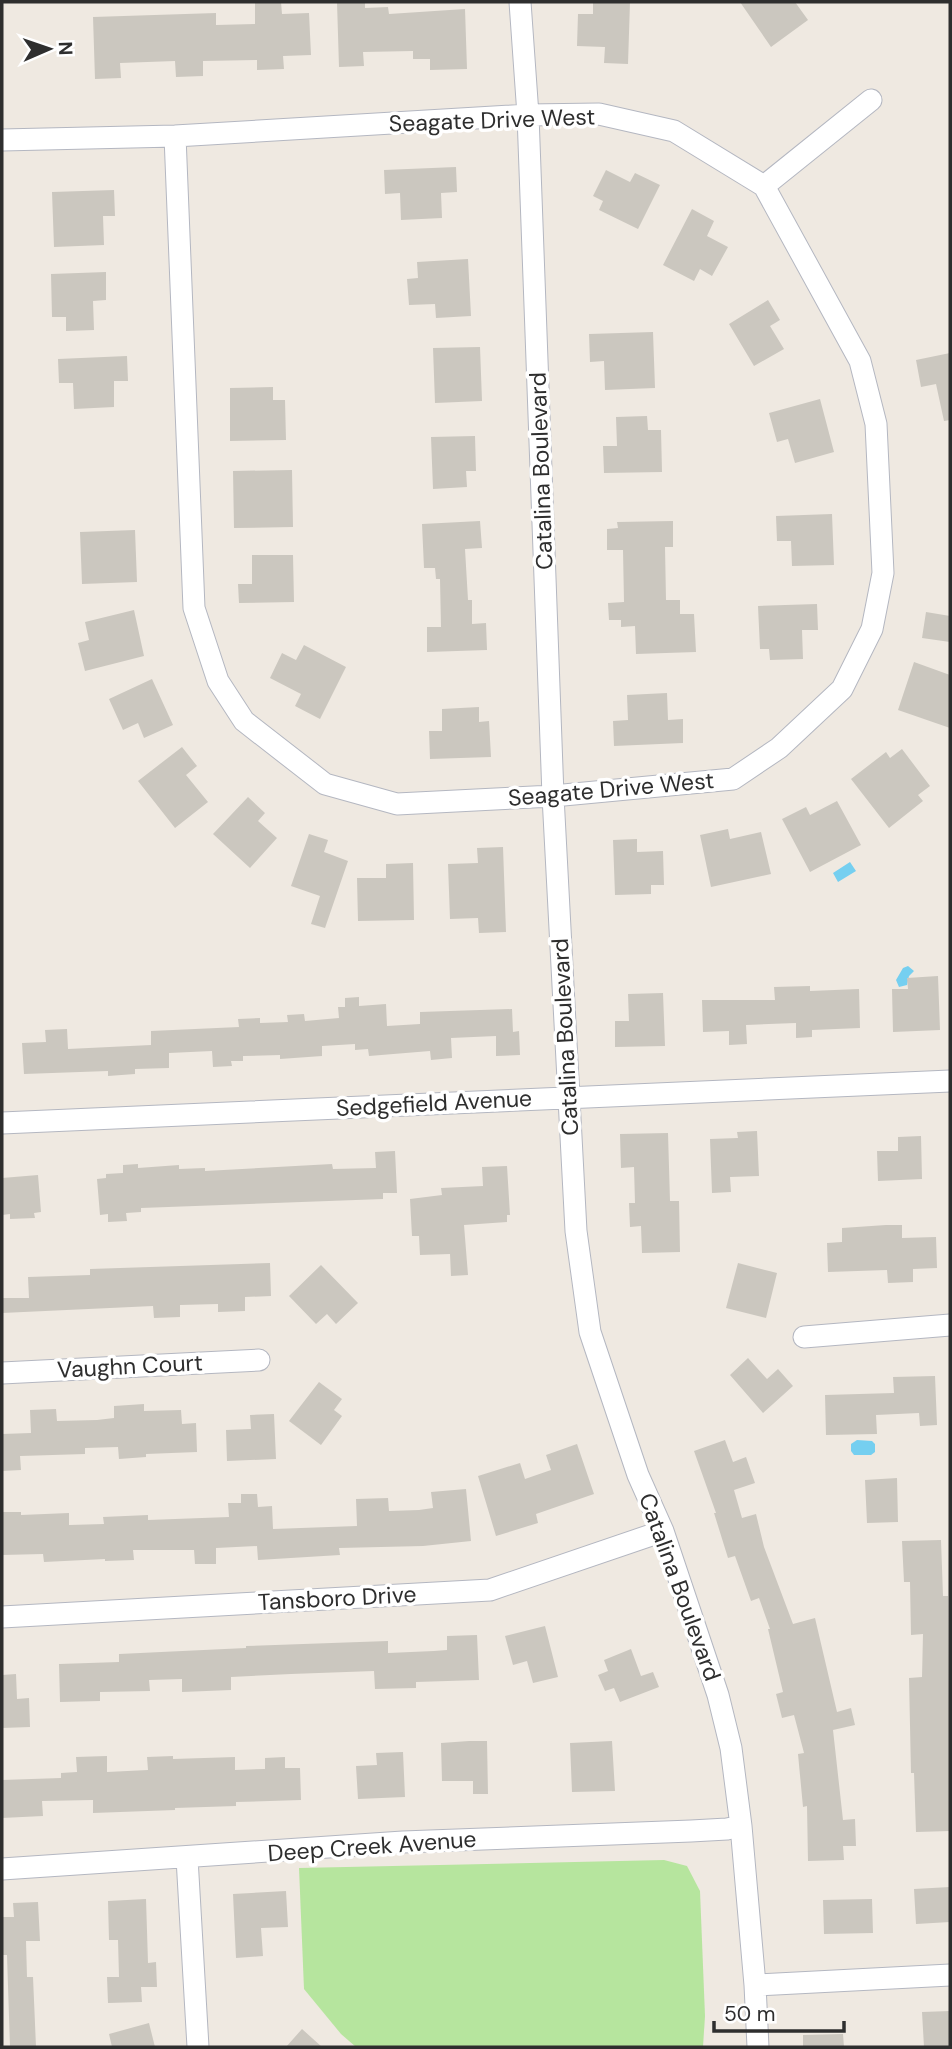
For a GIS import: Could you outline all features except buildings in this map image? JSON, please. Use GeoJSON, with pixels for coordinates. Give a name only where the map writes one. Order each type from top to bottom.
{"type":"FeatureCollection","features":[{"type":"Feature","properties":{"kind":"street","name":"Catalina Boulevard"},"geometry":{"type":"LineString","coordinates":[[520,2],[528,115],[553,796],[576,1231],[590,1332],[638,1475],[663,1531],[718,1695],[731,1748],[741,1826],[758,2047]]}},
{"type":"Feature","properties":{"kind":"street"},"geometry":{"type":"LineString","coordinates":[[764,186],[871,100]]}},
{"type":"Feature","properties":{"kind":"street","name":"Seagate Drive West"},"geometry":{"type":"LineString","coordinates":[[2,140],[175,136],[528,115],[599,114],[674,131],[764,186],[860,361],[876,424],[883,573],[872,629],[842,689],[779,748],[733,779],[553,796],[397,804],[325,784],[244,721],[218,681],[194,608],[175,136]]}},
{"type":"Feature","properties":{"kind":"street","name":"Sedgefield Avenue"},"geometry":{"type":"LineString","coordinates":[[2,1123],[950,1081]]}},
{"type":"Feature","properties":{"kind":"street"},"geometry":{"type":"LineString","coordinates":[[804,1337],[950,1325]]}},
{"type":"Feature","properties":{"kind":"street","name":"Vaughn Court"},"geometry":{"type":"LineString","coordinates":[[2,1373],[259,1360]]}},
{"type":"Feature","properties":{"kind":"street","name":"Tansboro Drive"},"geometry":{"type":"LineString","coordinates":[[2,1617],[490,1590],[663,1531]]}},
{"type":"Feature","properties":{"kind":"street","name":"Deep Creek Avenue"},"geometry":{"type":"LineString","coordinates":[[2,1869],[403,1842],[691,1831],[741,1826]]}},
{"type":"Feature","properties":{"kind":"street"},"geometry":{"type":"LineString","coordinates":[[187,1858],[198,2047]]}},
{"type":"Feature","properties":{"kind":"street"},"geometry":{"type":"LineString","coordinates":[[755,1985],[950,1975]]}},
{"type":"Feature","properties":{"kind":"green space"},"geometry":{"type":"Polygon","coordinates":[[[664,1860],[687,1866],[700,1891],[705,2016],[703,2047],[356,2047],[341,2034],[304,1989],[299,1868],[664,1860]]]}},
{"type":"Feature","properties":{"kind":"water"},"geometry":{"type":"Polygon","coordinates":[[[850,862],[856,871],[838,882],[833,873],[850,862]]]}},
{"type":"Feature","properties":{"kind":"water"},"geometry":{"type":"Polygon","coordinates":[[[908,966],[914,971],[909,976],[907,985],[899,987],[896,980],[903,968],[908,966]]]}},
{"type":"Feature","properties":{"kind":"water"},"geometry":{"type":"Polygon","coordinates":[[[857,1440],[872,1441],[875,1444],[875,1452],[871,1455],[854,1455],[851,1444],[857,1440]]]}}]}
